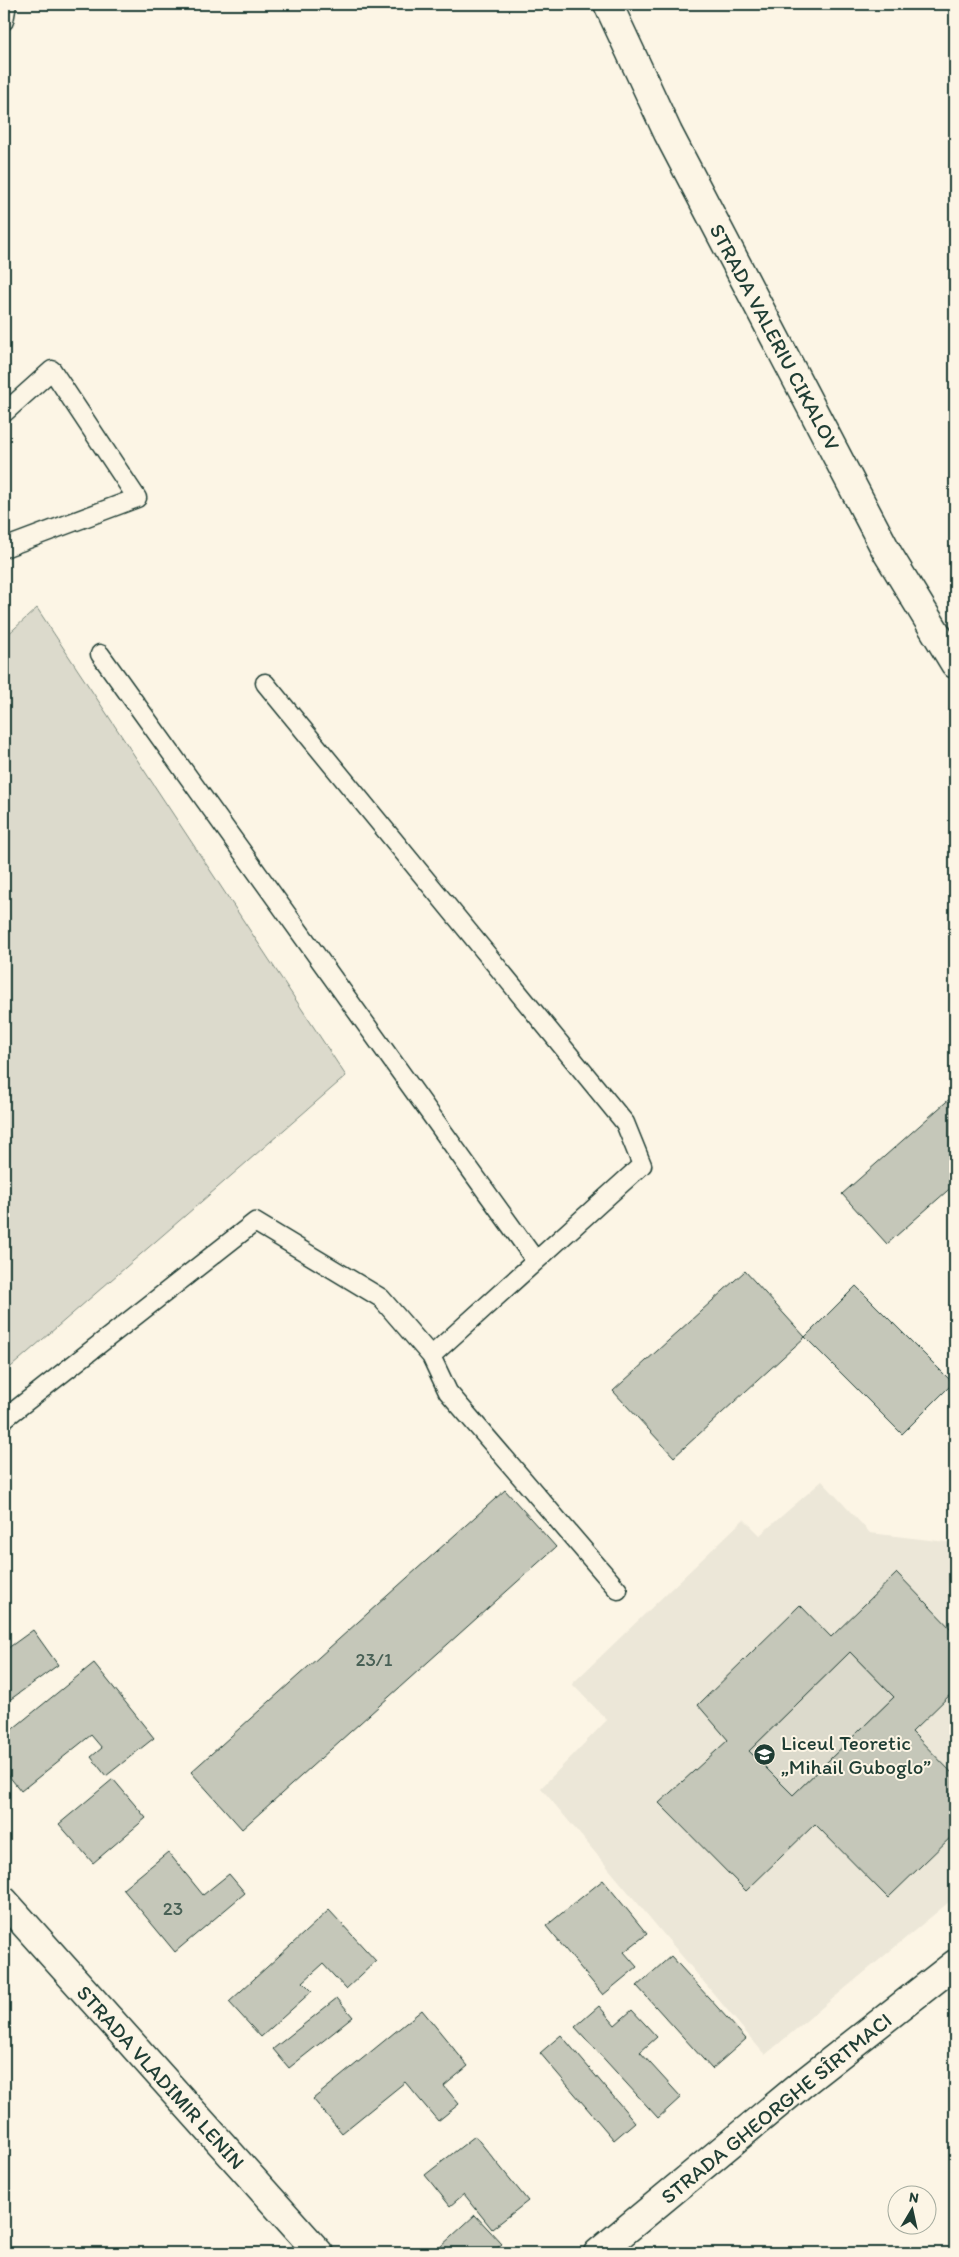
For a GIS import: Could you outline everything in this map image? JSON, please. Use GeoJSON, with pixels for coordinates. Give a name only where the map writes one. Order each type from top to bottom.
{"type":"FeatureCollection","features":[{"type":"Feature","properties":{"kind":"street","name":"STRADA VALERIU CIKALOV"},"geometry":{"type":"LineString","coordinates":[[608,4],[668,133],[879,536],[955,664]]}},
{"type":"Feature","properties":{"kind":"street","name":"STRADA VLADIMIR LENIN"},"geometry":{"type":"LineString","coordinates":[[4,1901],[319,2253]]}},
{"type":"Feature","properties":{"kind":"street","name":"STRADA GHEORGHE SÎRTMACI"},"geometry":{"type":"LineString","coordinates":[[598,2253],[802,2084],[955,1964]]}},
{"type":"Feature","properties":{"kind":"lane"},"geometry":{"type":"LineString","coordinates":[[4,21],[7,4]]}},
{"type":"Feature","properties":{"kind":"lane"},"geometry":{"type":"LineString","coordinates":[[4,413],[52,370],[137,498],[4,548]]}},
{"type":"Feature","properties":{"kind":"lane"},"geometry":{"type":"LineString","coordinates":[[100,654],[536,1261]]}},
{"type":"Feature","properties":{"kind":"lane"},"geometry":{"type":"LineString","coordinates":[[265,683],[625,1123],[642,1165],[431,1356]]}},
{"type":"Feature","properties":{"kind":"lane"},"geometry":{"type":"LineString","coordinates":[[4,1419],[255,1222],[381,1298],[431,1356],[448,1392],[618,1590]]}},
{"type":"Feature","properties":{"kind":"shaded area"},"geometry":{"type":"Polygon","coordinates":[[[37,608],[346,1076],[4,1373],[4,638],[37,608]]]}},
{"type":"Feature","properties":{"kind":"shaded area","name":"Liceul Teoretic „Mihail Guboglo”"},"geometry":{"type":"Polygon","coordinates":[[[822,1481],[870,1533],[955,1543],[955,1897],[765,2055],[541,1788],[607,1720],[572,1684],[744,1519],[760,1535],[822,1481]]]}},
{"type":"Feature","properties":{"kind":"shaded area"},"geometry":{"type":"Polygon","coordinates":[[[850,1652],[894,1697],[793,1795],[749,1751],[850,1652]]]}},
{"type":"Feature","properties":{"kind":"building"},"geometry":{"type":"Polygon","coordinates":[[[954,1095],[955,1184],[887,1244],[842,1194],[954,1095]]]}},
{"type":"Feature","properties":{"kind":"building"},"geometry":{"type":"Polygon","coordinates":[[[745,1271],[805,1337],[674,1457],[613,1391],[745,1271]]]}},
{"type":"Feature","properties":{"kind":"building"},"geometry":{"type":"Polygon","coordinates":[[[856,1286],[953,1383],[902,1434],[805,1337],[856,1286]]]}},
{"type":"Feature","properties":{"kind":"building"},"geometry":{"type":"Polygon","coordinates":[[[505,1490],[556,1547],[242,1829],[191,1772],[505,1490]]]}},
{"type":"Feature","properties":{"kind":"building"},"geometry":{"type":"Polygon","coordinates":[[[897,1573],[955,1633],[955,1690],[912,1732],[955,1776],[955,1833],[888,1898],[815,1824],[746,1891],[659,1803],[728,1740],[698,1705],[800,1605],[831,1637],[897,1573]],[[850,1652],[749,1751],[793,1795],[894,1697],[850,1652]]]}},
{"type":"Feature","properties":{"kind":"building"},"geometry":{"type":"Polygon","coordinates":[[[33,1630],[58,1665],[4,1704],[4,1651],[33,1630]]]}},
{"type":"Feature","properties":{"kind":"building"},"geometry":{"type":"Polygon","coordinates":[[[94,1663],[154,1738],[106,1776],[91,1757],[102,1748],[91,1735],[21,1791],[4,1770],[4,1736],[94,1663]]]}},
{"type":"Feature","properties":{"kind":"building"},"geometry":{"type":"Polygon","coordinates":[[[113,1779],[146,1818],[93,1863],[59,1824],[113,1779]]]}},
{"type":"Feature","properties":{"kind":"building"},"geometry":{"type":"Polygon","coordinates":[[[168,1852],[203,1895],[229,1874],[245,1893],[175,1952],[123,1889],[168,1852]]]}},
{"type":"Feature","properties":{"kind":"building"},"geometry":{"type":"Polygon","coordinates":[[[603,1880],[647,1934],[624,1952],[637,1967],[603,1995],[546,1926],[603,1880]]]}},
{"type":"Feature","properties":{"kind":"building"},"geometry":{"type":"Polygon","coordinates":[[[329,1910],[376,1961],[346,1989],[323,1964],[303,1982],[312,1991],[261,2037],[229,2002],[329,1910]]]}},
{"type":"Feature","properties":{"kind":"building"},"geometry":{"type":"Polygon","coordinates":[[[671,1956],[746,2039],[712,2069],[637,1986],[671,1956]]]}},
{"type":"Feature","properties":{"kind":"building"},"geometry":{"type":"Polygon","coordinates":[[[337,1998],[353,2017],[289,2068],[273,2049],[337,1998]]]}},
{"type":"Feature","properties":{"kind":"building"},"geometry":{"type":"Polygon","coordinates":[[[599,2006],[615,2025],[632,2010],[657,2037],[640,2052],[681,2097],[658,2118],[575,2027],[599,2006]]]}},
{"type":"Feature","properties":{"kind":"building"},"geometry":{"type":"Polygon","coordinates":[[[422,2010],[468,2066],[444,2086],[459,2104],[438,2121],[405,2082],[342,2133],[313,2099],[422,2010]]]}},
{"type":"Feature","properties":{"kind":"building"},"geometry":{"type":"Polygon","coordinates":[[[561,2035],[635,2122],[614,2140],[540,2053],[561,2035]]]}},
{"type":"Feature","properties":{"kind":"building"},"geometry":{"type":"Polygon","coordinates":[[[475,2136],[528,2201],[492,2229],[464,2194],[450,2206],[425,2175],[475,2136]]]}},
{"type":"Feature","properties":{"kind":"building"},"geometry":{"type":"Polygon","coordinates":[[[475,2215],[502,2244],[491,2253],[446,2253],[440,2247],[475,2215]]]}},
{"type":"Feature","properties":{"kind":"place","name":"Liceul Teoretic „Mihail Guboglo”"},"geometry":{"type":"Point","coordinates":[765,1754]}}]}
